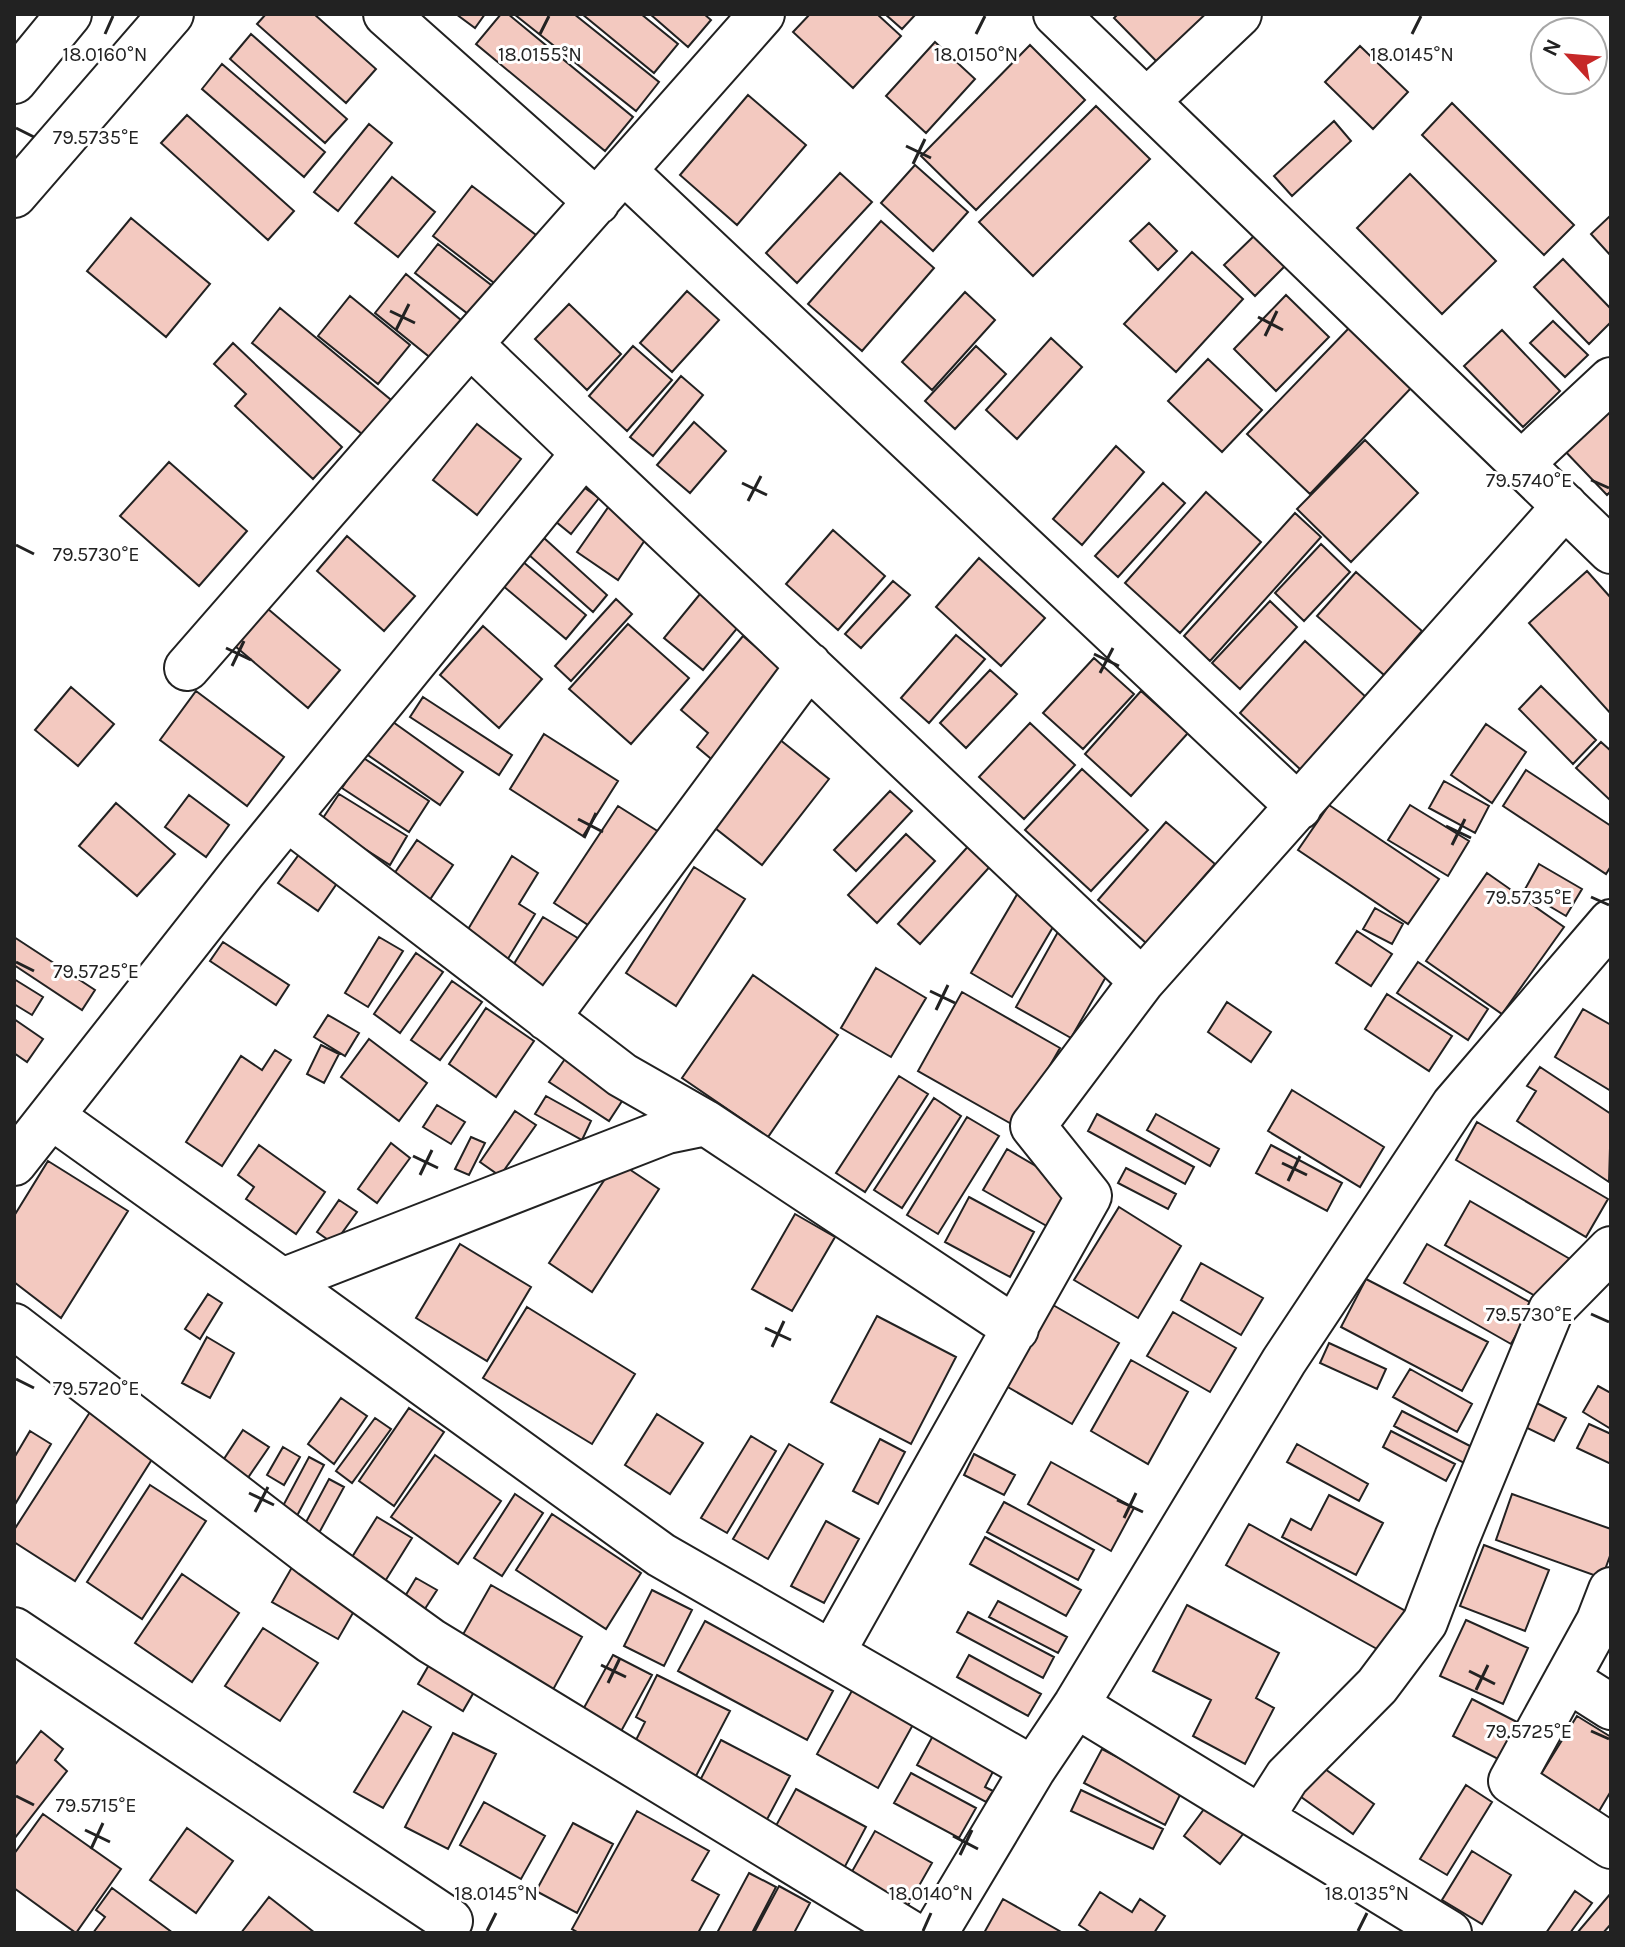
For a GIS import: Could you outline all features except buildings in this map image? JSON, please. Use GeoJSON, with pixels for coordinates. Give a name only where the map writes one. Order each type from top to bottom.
{"type":"FeatureCollection","features":[{"type":"Feature","properties":{"kind":"street"},"geometry":{"type":"LineString","coordinates":[[14,81],[69,14]]}},
{"type":"Feature","properties":{"kind":"street"},"geometry":{"type":"LineString","coordinates":[[14,195],[171,14]]}},
{"type":"Feature","properties":{"kind":"street"},"geometry":{"type":"LineString","coordinates":[[386,14],[611,187],[1299,807]]}},
{"type":"Feature","properties":{"kind":"street"},"geometry":{"type":"LineString","coordinates":[[187,668],[762,14]]}},
{"type":"Feature","properties":{"kind":"street"},"geometry":{"type":"LineString","coordinates":[[1056,14],[1611,551]]}},
{"type":"Feature","properties":{"kind":"street"},"geometry":{"type":"LineString","coordinates":[[1147,101],[1239,14]]}},
{"type":"Feature","properties":{"kind":"street"},"geometry":{"type":"LineString","coordinates":[[470,344],[1142,981]]}},
{"type":"Feature","properties":{"kind":"street"},"geometry":{"type":"LineString","coordinates":[[1522,463],[1611,380]]}},
{"type":"Feature","properties":{"kind":"street"},"geometry":{"type":"LineString","coordinates":[[14,1163],[287,818],[584,453]]}},
{"type":"Feature","properties":{"kind":"street"},"geometry":{"type":"LineString","coordinates":[[832,1653],[1089,1196],[1033,1126],[1142,981],[1565,506]]}},
{"type":"Feature","properties":{"kind":"street"},"geometry":{"type":"LineString","coordinates":[[547,1018],[809,665]]}},
{"type":"Feature","properties":{"kind":"street"},"geometry":{"type":"LineString","coordinates":[[287,818],[622,1075],[706,1123],[1016,1329]]}},
{"type":"Feature","properties":{"kind":"street"},"geometry":{"type":"LineString","coordinates":[[935,1933],[1284,1361],[1454,1105],[1611,922]]}},
{"type":"Feature","properties":{"kind":"street"},"geometry":{"type":"LineString","coordinates":[[51,1116],[661,1555],[1033,1769]]}},
{"type":"Feature","properties":{"kind":"street"},"geometry":{"type":"LineString","coordinates":[[282,1281],[667,1131],[706,1123]]}},
{"type":"Feature","properties":{"kind":"street"},"geometry":{"type":"LineString","coordinates":[[1261,1818],[1287,1777],[1377,1686],[1425,1622],[1551,1310],[1611,1249]]}},
{"type":"Feature","properties":{"kind":"street"},"geometry":{"type":"LineString","coordinates":[[14,1326],[312,1555],[431,1641],[910,1933]]}},
{"type":"Feature","properties":{"kind":"street"},"geometry":{"type":"LineString","coordinates":[[1611,1590],[1599,1621],[1511,1781],[1611,1846]]}},
{"type":"Feature","properties":{"kind":"street"},"geometry":{"type":"LineString","coordinates":[[14,1630],[455,1929]]}},
{"type":"Feature","properties":{"kind":"street"},"geometry":{"type":"LineString","coordinates":[[1567,1679],[1611,1707]]}},
{"type":"Feature","properties":{"kind":"street"},"geometry":{"type":"LineString","coordinates":[[1076,1705],[1449,1933]]}}]}
